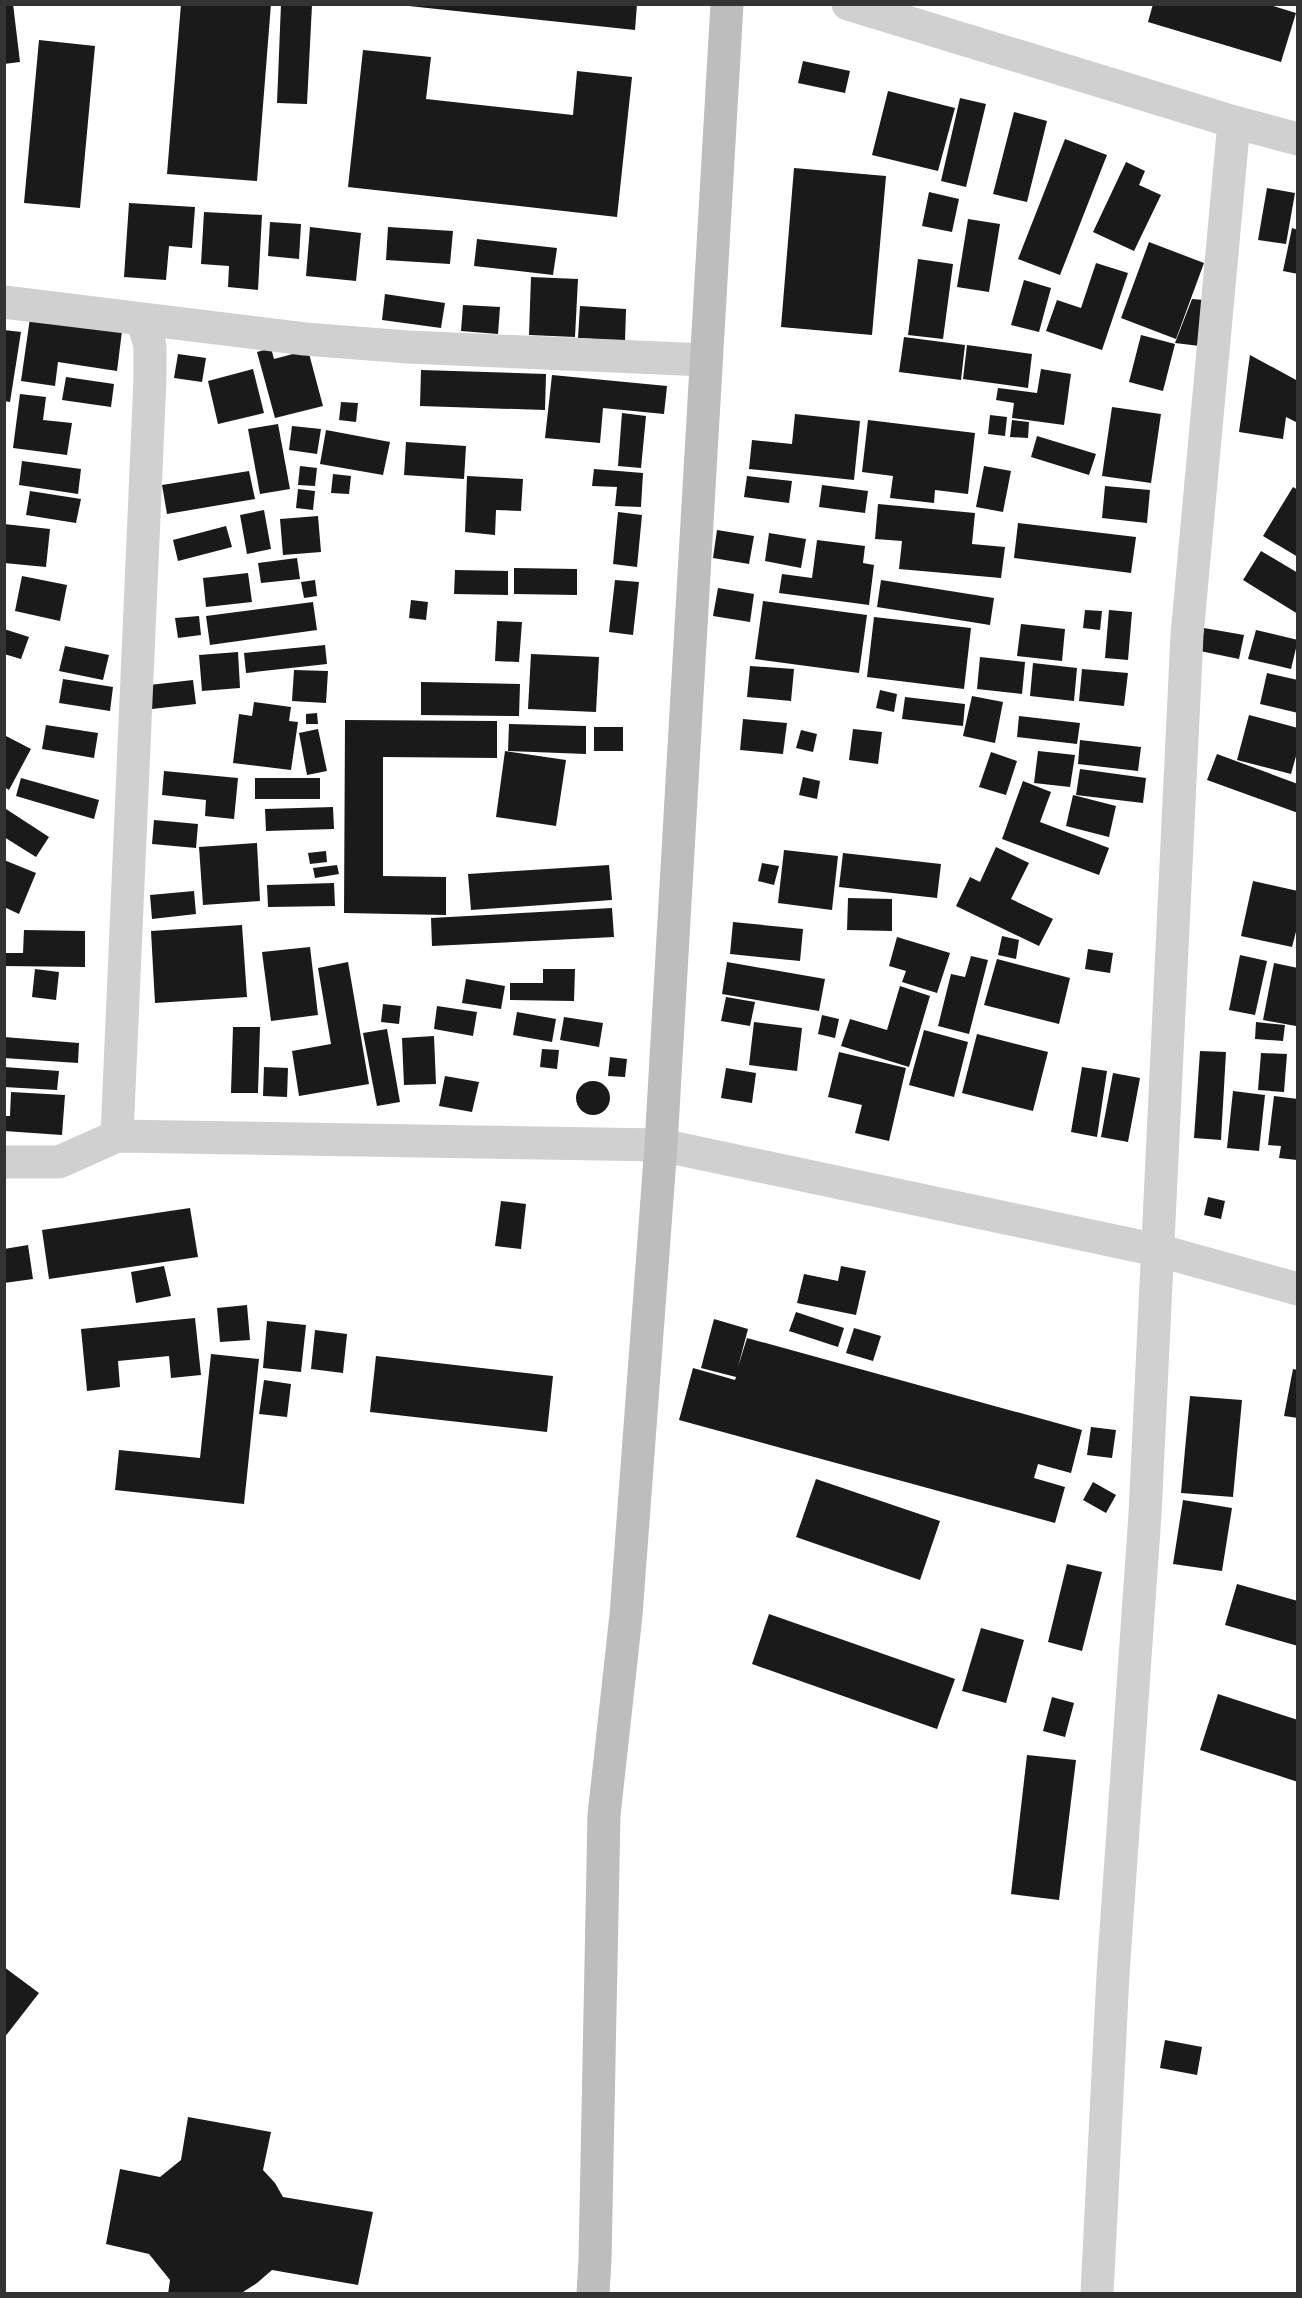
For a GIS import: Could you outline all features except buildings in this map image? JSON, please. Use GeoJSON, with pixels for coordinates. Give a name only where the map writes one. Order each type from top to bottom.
{"type":"FeatureCollection","features":[{"type":"Feature","properties":{"kind":"main road"},"geometry":{"type":"LineString","coordinates":[[593,2294],[604,1815],[626,1615],[661,1145],[727,4]]}},
{"type":"Feature","properties":{"kind":"street"},"geometry":{"type":"LineString","coordinates":[[848,4],[1234,123],[1298,139]]}},
{"type":"Feature","properties":{"kind":"street"},"geometry":{"type":"LineString","coordinates":[[1097,2294],[1113,1974],[1144,1514],[1187,635],[1234,123]]}},
{"type":"Feature","properties":{"kind":"street"},"geometry":{"type":"LineString","coordinates":[[4,302],[143,321],[305,339],[408,347],[705,360]]}},
{"type":"Feature","properties":{"kind":"street"},"geometry":{"type":"LineString","coordinates":[[117,1136],[150,379],[150,346],[143,321]]}},
{"type":"Feature","properties":{"kind":"street"},"geometry":{"type":"LineString","coordinates":[[4,1162],[59,1162],[117,1136],[661,1145],[1157,1250],[1298,1289]]}}]}
